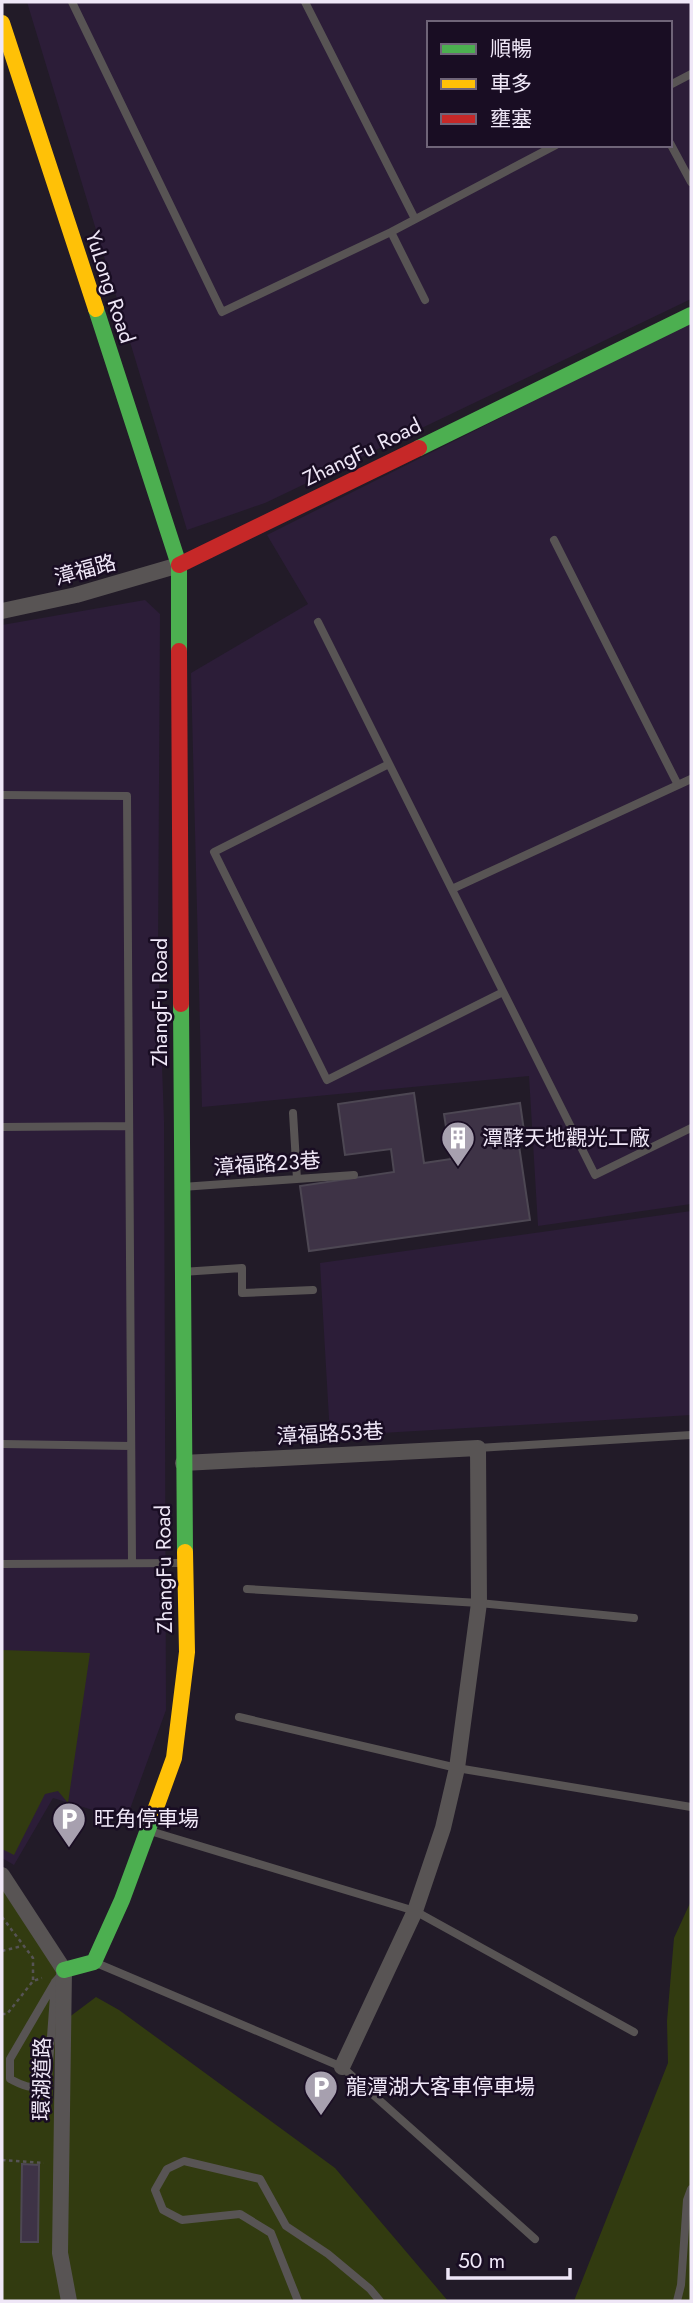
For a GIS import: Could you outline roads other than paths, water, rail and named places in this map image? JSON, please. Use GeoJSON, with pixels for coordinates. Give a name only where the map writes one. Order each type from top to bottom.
{"type":"FeatureCollection","features":[{"type":"Feature","properties":{"kind":"street","name":"YuLong Road"},"geometry":{"type":"LineString","coordinates":[[2,23],[179,565]]}},
{"type":"Feature","properties":{"kind":"street","name":"ZhangFu Road"},"geometry":{"type":"LineString","coordinates":[[94,1962],[122,1900],[174,1758],[187,1652],[183,1463],[179,565],[691,314]]}},
{"type":"Feature","properties":{"kind":"street","name":"漳福路"},"geometry":{"type":"LineString","coordinates":[[2,611],[76,595],[179,565]]}},
{"type":"Feature","properties":{"kind":"street","name":"漳福路53巷"},"geometry":{"type":"LineString","coordinates":[[183,1463],[478,1448]]}},
{"type":"Feature","properties":{"kind":"street"},"geometry":{"type":"LineString","coordinates":[[342,2067],[415,1910],[443,1828],[457,1768],[479,1603],[478,1448]]}},
{"type":"Feature","properties":{"kind":"street"},"geometry":{"type":"LineString","coordinates":[[2,1875],[60,1976],[94,1962]]}},
{"type":"Feature","properties":{"kind":"street","name":"環湖道路"},"geometry":{"type":"LineString","coordinates":[[60,1976],[60,2253],[69,2301]]}},
{"type":"Feature","properties":{"kind":"lane"},"geometry":{"type":"LineString","coordinates":[[72,2],[222,312],[391,232],[552,147]]}},
{"type":"Feature","properties":{"kind":"lane"},"geometry":{"type":"LineString","coordinates":[[305,2],[415,219]]}},
{"type":"Feature","properties":{"kind":"lane"},"geometry":{"type":"LineString","coordinates":[[672,84],[691,74]]}},
{"type":"Feature","properties":{"kind":"lane"},"geometry":{"type":"LineString","coordinates":[[672,147],[691,182]]}},
{"type":"Feature","properties":{"kind":"lane"},"geometry":{"type":"LineString","coordinates":[[391,232],[425,300]]}},
{"type":"Feature","properties":{"kind":"lane"},"geometry":{"type":"LineString","coordinates":[[554,540],[678,785]]}},
{"type":"Feature","properties":{"kind":"lane"},"geometry":{"type":"LineString","coordinates":[[318,622],[595,1175],[691,1128]]}},
{"type":"Feature","properties":{"kind":"lane"},"geometry":{"type":"LineString","coordinates":[[389,764],[214,852],[327,1080],[503,992]]}},
{"type":"Feature","properties":{"kind":"lane"},"geometry":{"type":"LineString","coordinates":[[452,889],[691,779]]}},
{"type":"Feature","properties":{"kind":"lane"},"geometry":{"type":"LineString","coordinates":[[2,795],[127,796],[132,1563]]}},
{"type":"Feature","properties":{"kind":"lane"},"geometry":{"type":"LineString","coordinates":[[292,1113],[297,1179]]}},
{"type":"Feature","properties":{"kind":"lane"},"geometry":{"type":"LineString","coordinates":[[2,1127],[129,1126]]}},
{"type":"Feature","properties":{"kind":"lane","name":"漳福路23巷"},"geometry":{"type":"LineString","coordinates":[[182,1187],[354,1175]]}},
{"type":"Feature","properties":{"kind":"lane"},"geometry":{"type":"LineString","coordinates":[[182,1272],[242,1268],[242,1293],[313,1290]]}},
{"type":"Feature","properties":{"kind":"lane"},"geometry":{"type":"LineString","coordinates":[[478,1448],[691,1435]]}},
{"type":"Feature","properties":{"kind":"lane"},"geometry":{"type":"LineString","coordinates":[[2,1444],[131,1446]]}},
{"type":"Feature","properties":{"kind":"lane"},"geometry":{"type":"LineString","coordinates":[[2,1564],[185,1563]]}},
{"type":"Feature","properties":{"kind":"lane"},"geometry":{"type":"LineString","coordinates":[[247,1590],[479,1603],[634,1618]]}},
{"type":"Feature","properties":{"kind":"lane"},"geometry":{"type":"LineString","coordinates":[[239,1717],[457,1768],[691,1807]]}},
{"type":"Feature","properties":{"kind":"lane"},"geometry":{"type":"LineString","coordinates":[[148,1830],[415,1910],[634,2032]]}},
{"type":"Feature","properties":{"kind":"lane"},"geometry":{"type":"LineString","coordinates":[[94,1962],[342,2067],[535,2239]]}},
{"type":"Feature","properties":{"kind":"lane"},"geometry":{"type":"LineString","coordinates":[[60,1976],[48,2078],[39,2086],[25,2087],[9,2079],[10,2059],[60,1976]]}},
{"type":"Feature","properties":{"kind":"lane"},"geometry":{"type":"LineString","coordinates":[[299,2301],[271,2233],[240,2214],[182,2220],[163,2210],[155,2190],[167,2169],[184,2161],[260,2179],[286,2226],[328,2254],[370,2289],[380,2301]]}},
{"type":"Feature","properties":{"kind":"lane"},"geometry":{"type":"LineString","coordinates":[[677,2301],[681,2285],[687,2200],[691,2189]]}},
{"type":"Feature","properties":{"kind":"place","name":"潭酵天地觀光工廠"},"geometry":{"type":"Point","coordinates":[458,1168]}},
{"type":"Feature","properties":{"kind":"place","name":"旺角停車場"},"geometry":{"type":"Point","coordinates":[69,1849]}},
{"type":"Feature","properties":{"kind":"place","name":"龍潭湖大客車停車場"},"geometry":{"type":"Point","coordinates":[321,2117]}}]}
